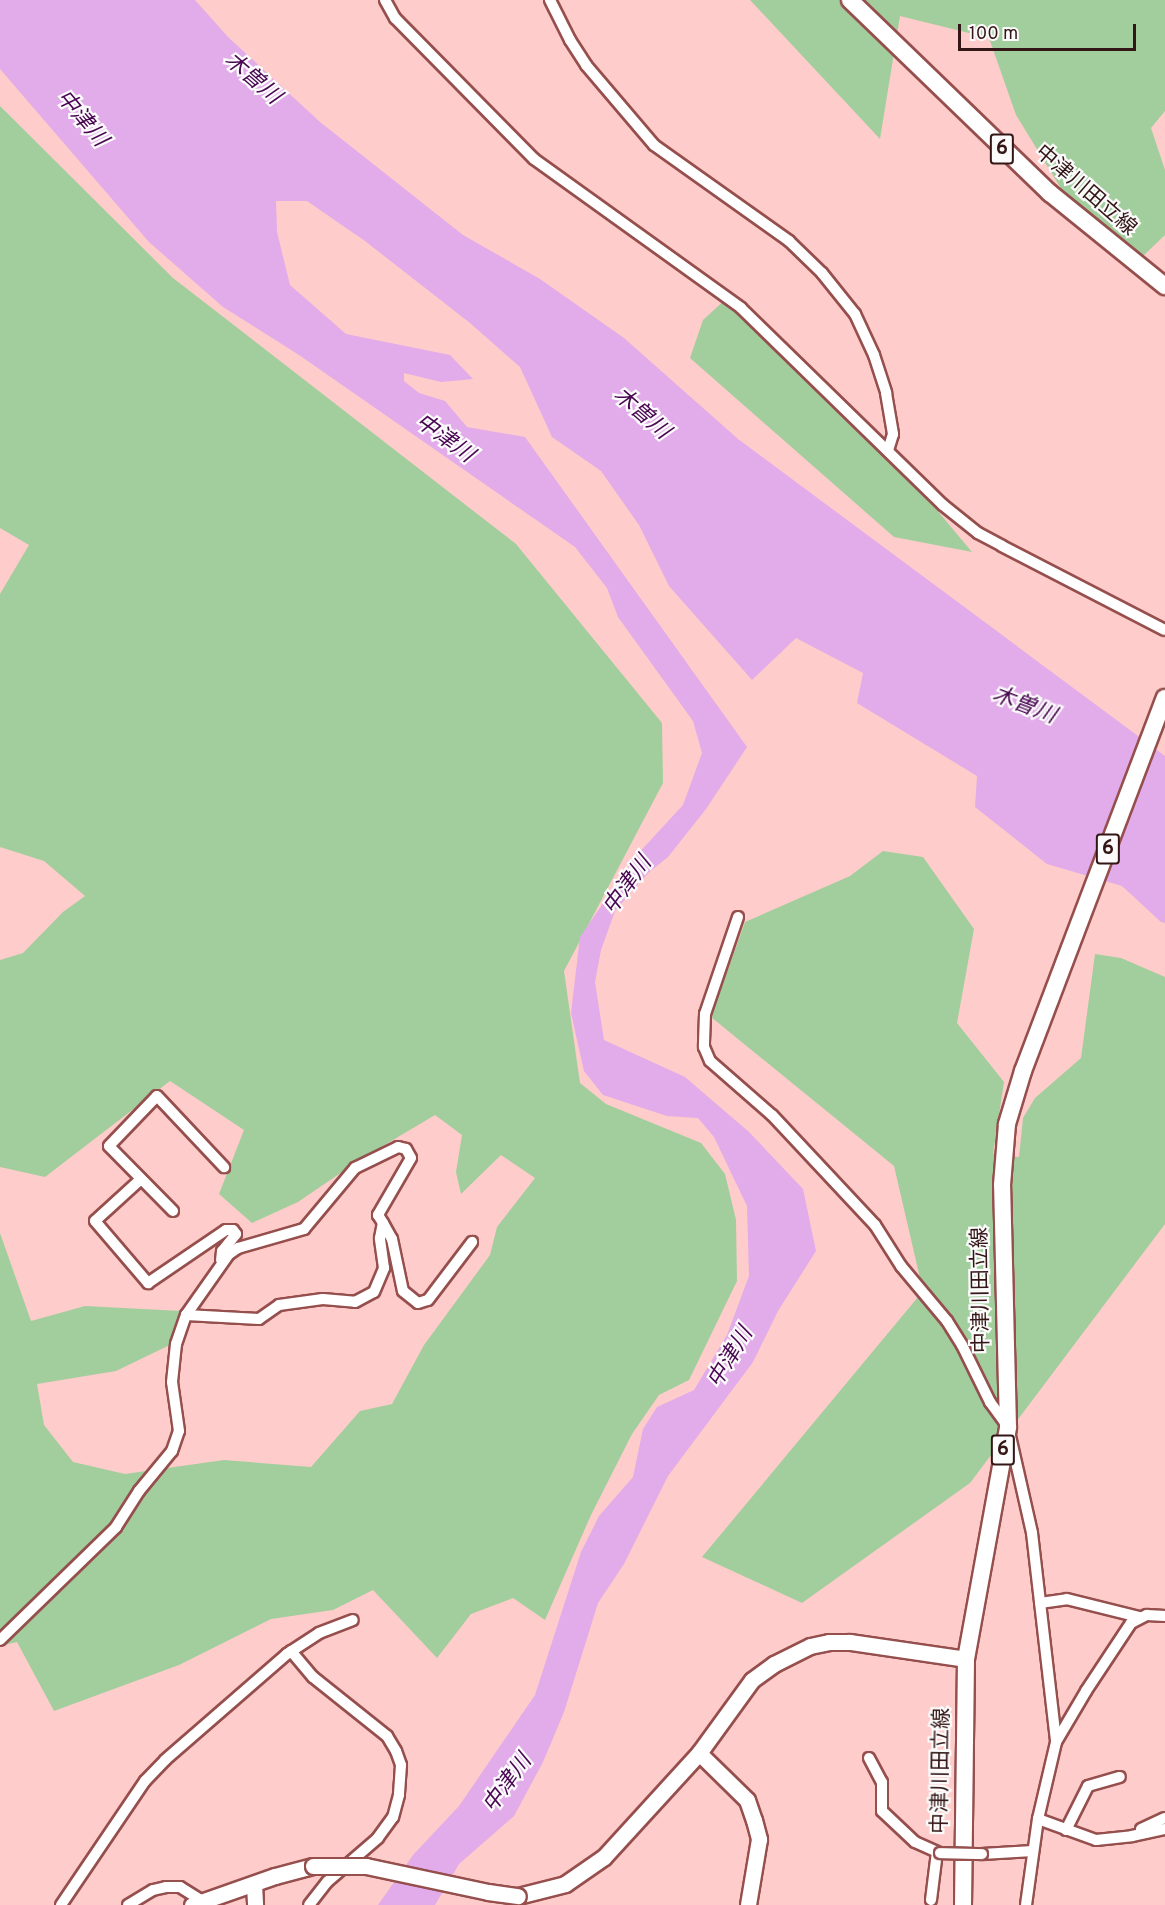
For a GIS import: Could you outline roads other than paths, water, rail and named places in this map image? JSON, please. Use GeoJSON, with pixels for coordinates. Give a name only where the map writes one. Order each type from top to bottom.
{"type":"FeatureCollection","features":[{"type":"Feature","properties":{"kind":"main road","name":"中津川田立線"},"geometry":{"type":"LineString","coordinates":[[850,0],[1050,193],[1165,286]]}},
{"type":"Feature","properties":{"kind":"main road","name":"中津川田立線"},"geometry":{"type":"LineString","coordinates":[[963,1905],[966,1659],[1008,1426],[1002,1185],[1007,1124],[1023,1071],[1165,698]]}},
{"type":"Feature","properties":{"kind":"street"},"geometry":{"type":"LineString","coordinates":[[385,0],[395,18],[534,159],[741,309],[943,506],[978,533],[1165,630]]}},
{"type":"Feature","properties":{"kind":"street"},"geometry":{"type":"LineString","coordinates":[[550,0],[586,65],[654,145],[789,241],[822,273],[855,314],[874,354],[886,393],[893,434],[888,450]]}},
{"type":"Feature","properties":{"kind":"street"},"geometry":{"type":"LineString","coordinates":[[738,917],[705,1014],[704,1047],[710,1061],[764,1108],[875,1225],[901,1266],[946,1321],[962,1345],[990,1402],[1008,1426],[1027,1503],[1056,1742]]}},
{"type":"Feature","properties":{"kind":"street"},"geometry":{"type":"LineString","coordinates":[[172,1211],[109,1146],[156,1096],[224,1167]]}},
{"type":"Feature","properties":{"kind":"street"},"geometry":{"type":"LineString","coordinates":[[0,1640],[116,1527],[139,1491],[172,1451],[179,1431],[172,1382],[176,1344],[186,1315],[229,1254],[238,1248],[304,1229],[355,1168],[398,1147],[406,1149],[411,1158],[378,1215],[392,1239],[403,1291],[418,1304],[428,1300],[472,1242]]}},
{"type":"Feature","properties":{"kind":"street"},"geometry":{"type":"LineString","coordinates":[[141,1179],[95,1221],[148,1283],[226,1230],[233,1230],[236,1234],[222,1251],[220,1266]]}},
{"type":"Feature","properties":{"kind":"street"},"geometry":{"type":"LineString","coordinates":[[186,1315],[259,1319],[279,1305],[323,1299],[354,1302],[374,1292],[384,1268],[380,1238],[382,1223]]}},
{"type":"Feature","properties":{"kind":"street"},"geometry":{"type":"LineString","coordinates":[[1040,1603],[1067,1599],[1139,1617],[1165,1616]]}},
{"type":"Feature","properties":{"kind":"street"},"geometry":{"type":"LineString","coordinates":[[1026,1905],[1038,1819],[1056,1742],[1086,1690],[1131,1623],[1139,1617]]}},
{"type":"Feature","properties":{"kind":"street"},"geometry":{"type":"LineString","coordinates":[[61,1905],[145,1781],[158,1767],[196,1731],[291,1651],[319,1634],[353,1620]]}},
{"type":"Feature","properties":{"kind":"street"},"geometry":{"type":"LineString","coordinates":[[128,1905],[153,1890],[166,1887],[180,1887],[197,1903],[313,1866],[366,1866],[488,1892],[519,1896],[565,1884],[585,1873],[604,1857],[699,1753],[752,1680],[774,1664],[810,1646],[829,1642],[850,1642],[966,1659]]}},
{"type":"Feature","properties":{"kind":"street"},"geometry":{"type":"LineString","coordinates":[[291,1651],[313,1677],[387,1736],[396,1750],[401,1765],[399,1795],[393,1817],[378,1838],[327,1882],[309,1905]]}},
{"type":"Feature","properties":{"kind":"street"},"geometry":{"type":"LineString","coordinates":[[699,1753],[747,1800],[754,1820],[759,1839],[748,1905]]}},
{"type":"Feature","properties":{"kind":"street"},"geometry":{"type":"LineString","coordinates":[[869,1758],[882,1782],[882,1811],[915,1842],[939,1853],[982,1854],[1033,1851]]}},
{"type":"Feature","properties":{"kind":"street"},"geometry":{"type":"LineString","coordinates":[[1066,1830],[1088,1786],[1120,1777]]}},
{"type":"Feature","properties":{"kind":"street"},"geometry":{"type":"LineString","coordinates":[[1132,1836],[1139,1829],[1165,1818]]}},
{"type":"Feature","properties":{"kind":"street"},"geometry":{"type":"LineString","coordinates":[[1038,1819],[1096,1840],[1165,1829]]}},
{"type":"Feature","properties":{"kind":"street"},"geometry":{"type":"LineString","coordinates":[[931,1900],[939,1853]]}},
{"type":"Feature","properties":{"kind":"street"},"geometry":{"type":"LineString","coordinates":[[254,1884],[255,1905]]}},
{"type":"Feature","properties":{"kind":"water"},"geometry":{"type":"Polygon","coordinates":[[[0,0],[195,0],[228,37],[320,122],[463,235],[540,279],[624,338],[738,439],[1165,756],[1165,923],[1161,922],[1122,886],[1047,864],[975,807],[977,776],[857,703],[863,673],[796,638],[752,680],[669,586],[639,525],[601,471],[552,437],[520,367],[470,323],[365,241],[307,201],[276,201],[277,232],[290,285],[346,334],[450,355],[473,379],[441,382],[404,373],[404,381],[419,393],[445,401],[467,427],[525,437],[747,747],[706,809],[668,857],[648,873],[615,911],[601,950],[595,982],[604,1040],[685,1077],[749,1132],[803,1189],[816,1251],[778,1311],[753,1362],[668,1476],[624,1564],[598,1603],[564,1712],[543,1762],[514,1816],[459,1864],[435,1905],[378,1905],[413,1855],[459,1806],[535,1695],[581,1552],[599,1516],[633,1477],[643,1429],[657,1407],[694,1390],[727,1335],[749,1276],[747,1206],[714,1137],[698,1118],[667,1116],[603,1095],[584,1071],[571,1013],[580,937],[634,858],[683,805],[702,753],[693,721],[618,617],[607,588],[575,547],[299,355],[223,307],[149,242],[0,69],[0,0]]]}},
{"type":"Feature","properties":{"kind":"water label","name":"木曽川"},"geometry":{"type":"Point","coordinates":[252,79]}},
{"type":"Feature","properties":{"kind":"water label","name":"中津川"},"geometry":{"type":"Point","coordinates":[81,119]}},
{"type":"Feature","properties":{"kind":"water label","name":"木曽川"},"geometry":{"type":"Point","coordinates":[641,414]}},
{"type":"Feature","properties":{"kind":"water label","name":"中津川"},"geometry":{"type":"Point","coordinates":[444,439]}},
{"type":"Feature","properties":{"kind":"water label","name":"木曽川"},"geometry":{"type":"Point","coordinates":[1024,706]}},
{"type":"Feature","properties":{"kind":"water label","name":"中津川"},"geometry":{"type":"Point","coordinates":[628,886]}},
{"type":"Feature","properties":{"kind":"water label","name":"中津川"},"geometry":{"type":"Point","coordinates":[731,1358]}},
{"type":"Feature","properties":{"kind":"water label","name":"中津川"},"geometry":{"type":"Point","coordinates":[508,1784]}}]}
